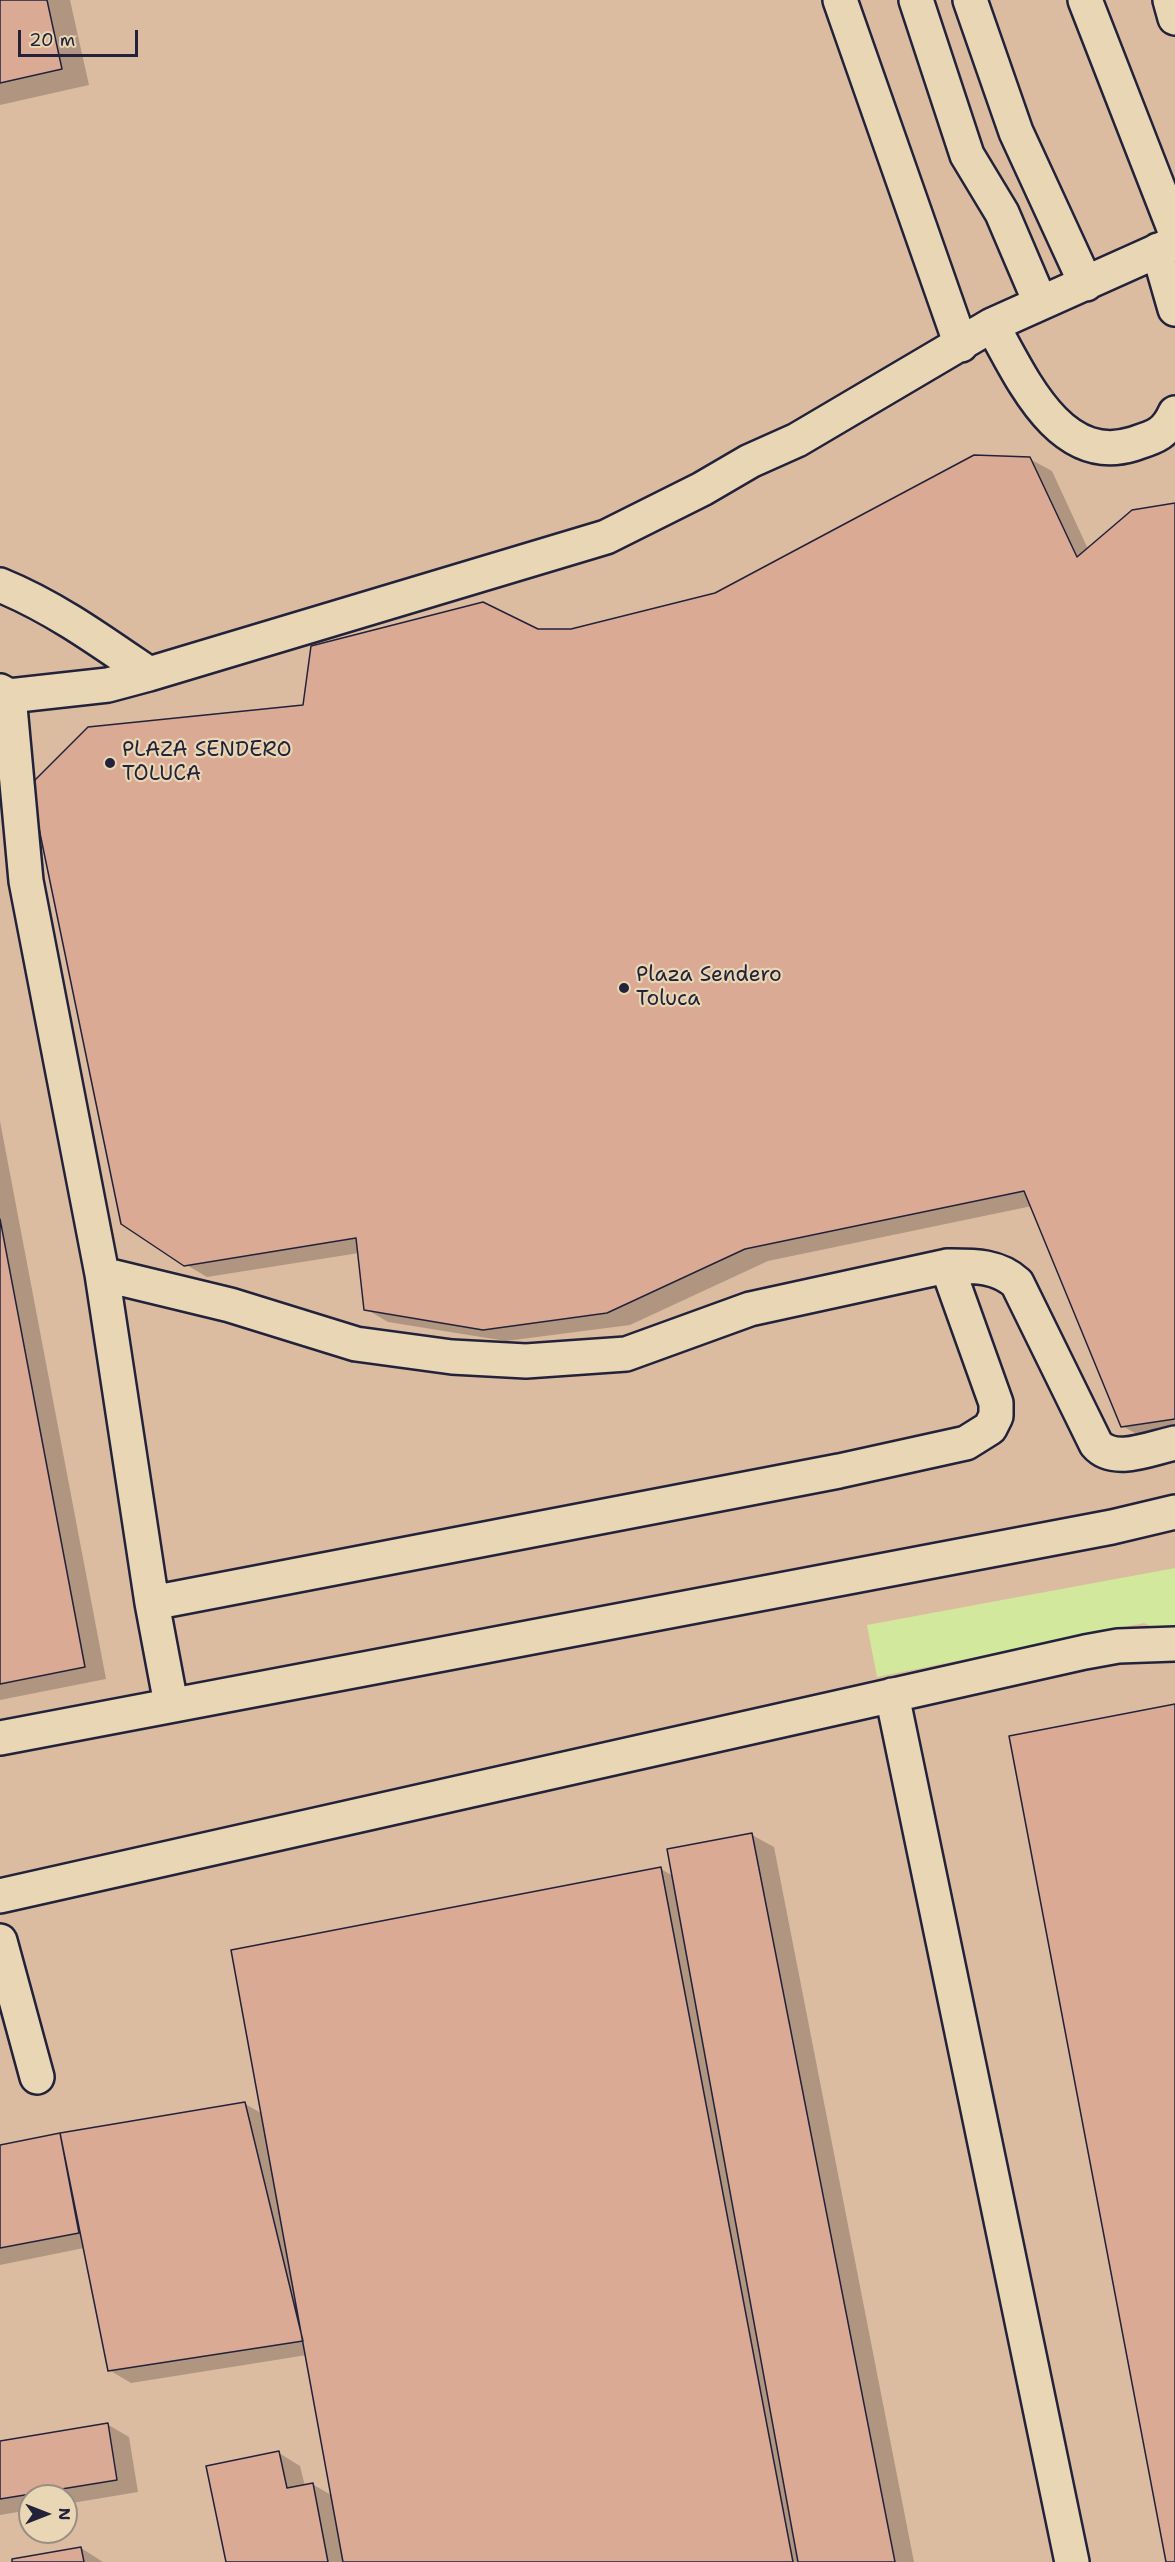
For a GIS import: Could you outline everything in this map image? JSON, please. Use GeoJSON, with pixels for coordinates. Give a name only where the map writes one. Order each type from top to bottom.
{"type":"FeatureCollection","features":[{"type":"Feature","properties":{"kind":"lane"},"geometry":{"type":"LineString","coordinates":[[840,0],[961,345]]}},
{"type":"Feature","properties":{"kind":"lane"},"geometry":{"type":"LineString","coordinates":[[916,0],[966,156],[1002,213],[1040,302]]}},
{"type":"Feature","properties":{"kind":"lane"},"geometry":{"type":"LineString","coordinates":[[970,0],[1016,132],[1086,284]]}},
{"type":"Feature","properties":{"kind":"lane"},"geometry":{"type":"LineString","coordinates":[[1085,0],[1169,241],[1175,309]]}},
{"type":"Feature","properties":{"kind":"lane"},"geometry":{"type":"LineString","coordinates":[[1170,0],[1175,18]]}},
{"type":"Feature","properties":{"kind":"lane"},"geometry":{"type":"LineString","coordinates":[[1002,213],[1045,194]]}},
{"type":"Feature","properties":{"kind":"lane"},"geometry":{"type":"LineString","coordinates":[[171,1704],[152,1603],[102,1274],[13,883],[4,694],[108,685],[149,675],[606,537],[702,489],[750,461],[797,440],[992,325],[1040,302],[1086,284],[1169,241]]}},
{"type":"Feature","properties":{"kind":"lane"},"geometry":{"type":"LineString","coordinates":[[992,325],[1037,404],[1062,429],[1086,444],[1119,448],[1158,436],[1171,422],[1175,413]]}},
{"type":"Feature","properties":{"kind":"lane"},"geometry":{"type":"LineString","coordinates":[[0,585],[27,596],[82,627],[149,675]]}},
{"type":"Feature","properties":{"kind":"lane"},"geometry":{"type":"LineString","coordinates":[[102,1274],[230,1305],[356,1344],[452,1358],[526,1361],[626,1354],[750,1309],[947,1266],[994,1269],[1008,1275],[1017,1283],[1101,1450],[1113,1455],[1175,1443]]}},
{"type":"Feature","properties":{"kind":"lane"},"geometry":{"type":"LineString","coordinates":[[152,1603],[839,1471],[966,1443],[990,1428],[996,1416],[996,1403],[947,1266]]}},
{"type":"Feature","properties":{"kind":"lane"},"geometry":{"type":"LineString","coordinates":[[0,1738],[1112,1527],[1175,1512]]}},
{"type":"Feature","properties":{"kind":"lane"},"geometry":{"type":"LineString","coordinates":[[0,1896],[1085,1652],[1118,1646],[1175,1644]]}},
{"type":"Feature","properties":{"kind":"lane"},"geometry":{"type":"LineString","coordinates":[[892,1695],[1072,2562]]}},
{"type":"Feature","properties":{"kind":"lane"},"geometry":{"type":"LineString","coordinates":[[0,1941],[37,2077]]}},
{"type":"Feature","properties":{"kind":"shaded area"},"geometry":{"type":"Polygon","coordinates":[[[0,0],[1175,0],[1175,2562],[0,2562],[0,0]]]}},
{"type":"Feature","properties":{"kind":"green space"},"geometry":{"type":"Polygon","coordinates":[[[1175,1568],[1175,1638],[1144,1623],[877,1677],[867,1625],[1175,1568]]]}},
{"type":"Feature","properties":{"kind":"building"},"geometry":{"type":"Polygon","coordinates":[[[0,0],[47,0],[62,69],[0,83],[0,0]]]}},
{"type":"Feature","properties":{"kind":"building","name":"Plaza Sendero Toluca"},"geometry":{"type":"Polygon","coordinates":[[[974,455],[1030,457],[1077,557],[1132,510],[1175,503],[1175,1419],[1121,1427],[1024,1191],[745,1249],[607,1313],[483,1330],[364,1310],[356,1238],[184,1266],[121,1224],[30,785],[88,727],[303,705],[311,646],[483,602],[538,629],[571,629],[715,593],[974,455]]]}},
{"type":"Feature","properties":{"kind":"building"},"geometry":{"type":"Polygon","coordinates":[[[0,1219],[85,1667],[0,1684],[0,1219]]]}},
{"type":"Feature","properties":{"kind":"building"},"geometry":{"type":"Polygon","coordinates":[[[1175,1704],[1175,2562],[1166,2562],[1009,1736],[1175,1704]]]}},
{"type":"Feature","properties":{"kind":"building"},"geometry":{"type":"Polygon","coordinates":[[[752,1833],[895,2562],[798,2562],[667,1849],[752,1833]]]}},
{"type":"Feature","properties":{"kind":"building"},"geometry":{"type":"Polygon","coordinates":[[[661,1867],[793,2562],[343,2562],[231,1950],[661,1867]]]}},
{"type":"Feature","properties":{"kind":"building"},"geometry":{"type":"Polygon","coordinates":[[[245,2102],[303,2341],[108,2371],[60,2133],[245,2102]]]}},
{"type":"Feature","properties":{"kind":"building"},"geometry":{"type":"Polygon","coordinates":[[[60,2133],[79,2233],[0,2248],[0,2145],[60,2133]]]}},
{"type":"Feature","properties":{"kind":"building"},"geometry":{"type":"Polygon","coordinates":[[[108,2423],[117,2480],[78,2486],[78,2484],[18,2484],[18,2496],[0,2499],[0,2441],[108,2423]]]}},
{"type":"Feature","properties":{"kind":"building"},"geometry":{"type":"Polygon","coordinates":[[[279,2451],[287,2488],[313,2483],[328,2562],[226,2562],[206,2466],[279,2451]]]}},
{"type":"Feature","properties":{"kind":"building"},"geometry":{"type":"Polygon","coordinates":[[[81,2547],[84,2562],[12,2562],[12,2559],[81,2547]]]}},
{"type":"Feature","properties":{"kind":"place","name":"PLAZA SENDERO TOLUCA"},"geometry":{"type":"Point","coordinates":[110,763]}},
{"type":"Feature","properties":{"kind":"place","name":"Plaza Sendero Toluca"},"geometry":{"type":"Point","coordinates":[624,988]}}]}
